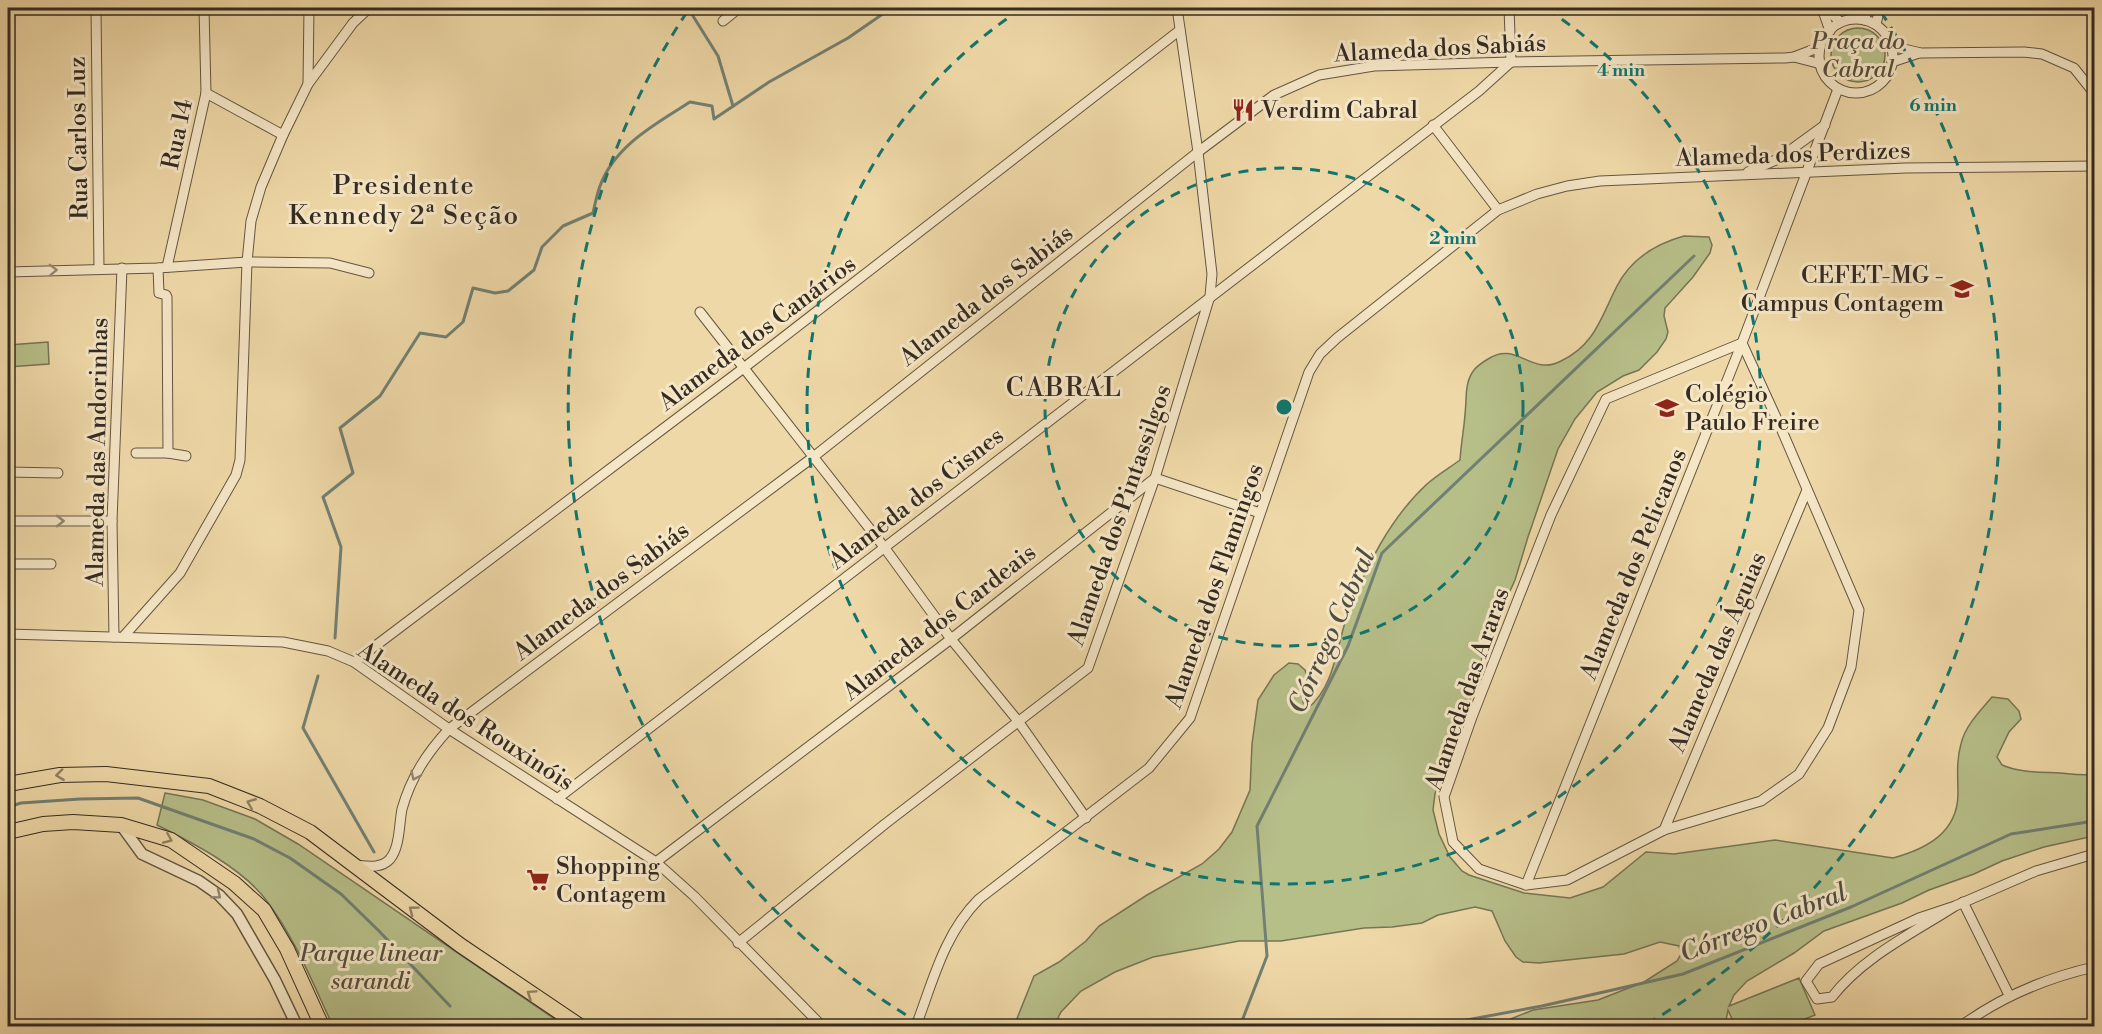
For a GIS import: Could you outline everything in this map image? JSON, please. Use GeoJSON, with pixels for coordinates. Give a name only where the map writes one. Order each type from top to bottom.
{"type":"FeatureCollection","features":[{"type":"Feature","properties":{"kind":"main road"},"geometry":{"type":"LineString","coordinates":[[8,784],[60,775],[106,774],[209,786],[260,806],[310,832],[460,945],[580,1026]]}},
{"type":"Feature","properties":{"kind":"main road"},"geometry":{"type":"LineString","coordinates":[[8,832],[43,824],[73,822],[121,825],[171,840],[234,882],[264,910],[287,949],[322,1026]]}},
{"type":"Feature","properties":{"kind":"street","name":"Rua Carlos Luz"},"geometry":{"type":"LineString","coordinates":[[96,8],[99,269]]}},
{"type":"Feature","properties":{"kind":"street","name":"Rua 14"},"geometry":{"type":"LineString","coordinates":[[163,267],[206,93],[204,8]]}},
{"type":"Feature","properties":{"kind":"street"},"geometry":{"type":"LineString","coordinates":[[308,84],[309,8]]}},
{"type":"Feature","properties":{"kind":"street"},"geometry":{"type":"LineString","coordinates":[[118,637],[180,573],[236,475],[240,460],[247,262],[251,221],[261,187],[308,84],[353,23],[369,8]]}},
{"type":"Feature","properties":{"kind":"street"},"geometry":{"type":"LineString","coordinates":[[723,21],[739,8]]}},
{"type":"Feature","properties":{"kind":"street","name":"Alameda dos Pintassilgos"},"geometry":{"type":"LineString","coordinates":[[738,943],[885,824],[1088,668],[1155,478],[1210,296],[1212,274],[1198,152],[1177,8]]}},
{"type":"Feature","properties":{"kind":"street"},"geometry":{"type":"LineString","coordinates":[[1509,8],[1511,62]]}},
{"type":"Feature","properties":{"kind":"street"},"geometry":{"type":"LineString","coordinates":[[1824,8],[1840,22]]}},
{"type":"Feature","properties":{"kind":"street"},"geometry":{"type":"LineString","coordinates":[[1824,8],[1830,31]]}},
{"type":"Feature","properties":{"kind":"street"},"geometry":{"type":"LineString","coordinates":[[1864,20],[1868,8]]}},
{"type":"Feature","properties":{"kind":"street"},"geometry":{"type":"LineString","coordinates":[[1876,24],[1880,8]]}},
{"type":"Feature","properties":{"kind":"street"},"geometry":{"type":"LineString","coordinates":[[1850,19],[1864,20],[1876,24],[1888,37],[1892,62],[1885,80],[1866,92],[1855,93],[1838,89],[1827,78],[1821,64],[1820,47],[1824,37],[1840,22],[1850,19]]}},
{"type":"Feature","properties":{"kind":"street","name":"Alameda dos Canários"},"geometry":{"type":"LineString","coordinates":[[354,662],[745,367],[1180,30]]}},
{"type":"Feature","properties":{"kind":"street"},"geometry":{"type":"LineString","coordinates":[[1891,46],[1921,53],[2024,52],[2042,54],[2074,68],[2094,93]]}},
{"type":"Feature","properties":{"kind":"street","name":"Alameda dos Sabiás"},"geometry":{"type":"LineString","coordinates":[[1794,57],[1820,47]]}},
{"type":"Feature","properties":{"kind":"street"},"geometry":{"type":"LineString","coordinates":[[1892,62],[1921,53]]}},
{"type":"Feature","properties":{"kind":"street","name":"Alameda dos Sabiás"},"geometry":{"type":"LineString","coordinates":[[353,865],[376,867],[389,860],[395,848],[403,807],[414,774],[430,749],[449,729],[812,458],[1198,152],[1275,95],[1319,75],[1374,66],[1794,57],[1821,64]]}},
{"type":"Feature","properties":{"kind":"street","name":"Alameda dos Cisnes"},"geometry":{"type":"LineString","coordinates":[[557,799],[1479,91],[1511,62]]}},
{"type":"Feature","properties":{"kind":"street","name":"Alameda dos Pelicanos"},"geometry":{"type":"LineString","coordinates":[[1526,885],[1742,343],[1838,89]]}},
{"type":"Feature","properties":{"kind":"street"},"geometry":{"type":"LineString","coordinates":[[206,93],[283,135]]}},
{"type":"Feature","properties":{"kind":"street"},"geometry":{"type":"LineString","coordinates":[[1433,125],[1498,210]]}},
{"type":"Feature","properties":{"kind":"street"},"geometry":{"type":"LineString","coordinates":[[1743,175],[1778,159],[1825,125]]}},
{"type":"Feature","properties":{"kind":"street","name":"Alameda dos Perdizes"},"geometry":{"type":"LineString","coordinates":[[1498,210],[1537,194],[1600,181],[1807,172],[2094,166]]}},
{"type":"Feature","properties":{"kind":"street","name":"Alameda dos Flamingos"},"geometry":{"type":"LineString","coordinates":[[916,1026],[945,948],[965,913],[979,899],[1149,768],[1190,718],[1309,372],[1320,354],[1498,210]]}},
{"type":"Feature","properties":{"kind":"street"},"geometry":{"type":"LineString","coordinates":[[8,272],[247,262],[330,263],[369,273]]}},
{"type":"Feature","properties":{"kind":"street"},"geometry":{"type":"LineString","coordinates":[[163,267],[159,293],[167,297],[168,453]]}},
{"type":"Feature","properties":{"kind":"street","name":"Alameda das Andorinhas"},"geometry":{"type":"LineString","coordinates":[[118,637],[112,521],[122,268]]}},
{"type":"Feature","properties":{"kind":"street"},"geometry":{"type":"LineString","coordinates":[[700,312],[745,367],[812,458],[884,547],[951,639],[1018,721],[1086,818]]}},
{"type":"Feature","properties":{"kind":"street","name":"Alameda das Araras"},"geometry":{"type":"LineString","coordinates":[[1742,343],[1807,490],[1859,610],[1851,668],[1828,728],[1798,774],[1761,801],[1664,830],[1567,880],[1526,885],[1479,869],[1453,842],[1444,798],[1551,515],[1606,399],[1742,343]]}},
{"type":"Feature","properties":{"kind":"street"},"geometry":{"type":"LineString","coordinates":[[136,453],[168,453],[186,456]]}},
{"type":"Feature","properties":{"kind":"street"},"geometry":{"type":"LineString","coordinates":[[8,472],[58,473]]}},
{"type":"Feature","properties":{"kind":"street"},"geometry":{"type":"LineString","coordinates":[[1155,478],[1260,513]]}},
{"type":"Feature","properties":{"kind":"street","name":"Alameda dos Cardeais"},"geometry":{"type":"LineString","coordinates":[[656,862],[951,639],[1155,478]]}},
{"type":"Feature","properties":{"kind":"street","name":"Alameda das Águias"},"geometry":{"type":"LineString","coordinates":[[1664,830],[1807,490]]}},
{"type":"Feature","properties":{"kind":"street"},"geometry":{"type":"LineString","coordinates":[[8,521],[112,521]]}},
{"type":"Feature","properties":{"kind":"street"},"geometry":{"type":"LineString","coordinates":[[8,564],[51,564]]}},
{"type":"Feature","properties":{"kind":"street","name":"Alameda dos Rouxinóis"},"geometry":{"type":"LineString","coordinates":[[8,634],[283,642],[322,650],[354,662],[449,729],[656,862],[694,896],[822,1026]]}},
{"type":"Feature","properties":{"kind":"street"},"geometry":{"type":"LineString","coordinates":[[121,825],[142,854],[198,881],[219,895],[237,914],[275,980],[297,1026]]}},
{"type":"Feature","properties":{"kind":"street"},"geometry":{"type":"LineString","coordinates":[[1959,904],[1868,962],[1845,980],[1832,997],[1817,999],[1806,981],[1819,964],[1919,918],[1959,904],[2036,871],[2094,854]]}},
{"type":"Feature","properties":{"kind":"street"},"geometry":{"type":"LineString","coordinates":[[1959,904],[2009,995]]}},
{"type":"Feature","properties":{"kind":"street"},"geometry":{"type":"LineString","coordinates":[[1961,1026],[2009,995],[2070,973],[2094,967]]}},
{"type":"Feature","properties":{"kind":"green space","name":"Praça do Cabral"},"geometry":{"type":"Polygon","coordinates":[[[1858,28],[1868,30],[1877,36],[1883,45],[1885,55],[1883,65],[1877,74],[1868,80],[1858,82],[1848,80],[1839,74],[1833,65],[1831,55],[1833,45],[1839,36],[1848,30],[1858,28]]]}},
{"type":"Feature","properties":{"kind":"green space"},"geometry":{"type":"Polygon","coordinates":[[[1684,236],[1709,237],[1712,245],[1710,253],[1693,277],[1665,308],[1664,316],[1668,332],[1666,339],[1639,370],[1623,376],[1597,392],[1575,419],[1558,449],[1515,580],[1486,644],[1458,742],[1447,754],[1435,794],[1433,810],[1439,834],[1450,857],[1462,871],[1469,875],[1524,893],[1570,898],[1603,887],[1646,852],[1674,854],[1775,840],[1893,858],[1928,844],[1946,829],[1952,820],[1958,795],[1958,757],[1963,737],[1973,719],[1992,697],[2008,699],[2019,711],[2021,719],[2009,732],[1997,757],[2002,765],[2031,772],[2094,774],[2094,836],[2044,847],[2002,861],[1902,903],[1824,931],[1794,953],[1747,981],[1734,995],[1729,1006],[1799,978],[1815,1015],[1787,1026],[1735,1026],[1728,1010],[1725,1026],[1493,1026],[1533,1010],[1598,1000],[1644,982],[1677,961],[1681,954],[1679,946],[1660,942],[1624,954],[1539,963],[1523,962],[1516,957],[1505,941],[1492,911],[1475,907],[1438,915],[1422,923],[1364,928],[1281,941],[1239,941],[1153,957],[1115,972],[1081,991],[1061,1012],[1054,1026],[1014,1026],[1034,976],[1059,962],[1086,941],[1099,926],[1147,895],[1202,864],[1219,849],[1232,832],[1250,790],[1252,744],[1258,700],[1274,675],[1289,663],[1298,664],[1305,670],[1308,678],[1303,702],[1308,708],[1324,689],[1330,677],[1348,613],[1380,544],[1414,497],[1431,481],[1460,460],[1467,386],[1474,370],[1484,361],[1498,354],[1516,356],[1541,365],[1550,365],[1573,354],[1582,347],[1596,329],[1617,286],[1629,268],[1654,248],[1684,236]]]}},
{"type":"Feature","properties":{"kind":"green space"},"geometry":{"type":"Polygon","coordinates":[[[48,342],[49,364],[8,367],[8,345],[48,342]]]}},
{"type":"Feature","properties":{"kind":"green space","name":"Parque linear sarandi"},"geometry":{"type":"Polygon","coordinates":[[[165,793],[203,800],[255,819],[298,844],[565,1026],[333,1026],[286,930],[256,888],[216,857],[157,825],[165,793]]]}},
{"type":"Feature","properties":{"kind":"waterway"},"geometry":{"type":"LineString","coordinates":[[688,8],[718,56],[733,106]]}},
{"type":"Feature","properties":{"kind":"waterway"},"geometry":{"type":"LineString","coordinates":[[335,638],[341,547],[323,497],[353,473],[340,428],[380,396],[420,333],[446,337],[463,322],[473,288],[495,293],[508,291],[534,270],[542,247],[563,226],[593,213],[599,189],[607,172],[626,147],[651,127],[690,102],[712,106],[714,119],[769,82],[848,38],[890,9],[898,8]]}},
{"type":"Feature","properties":{"kind":"waterway","name":"Córrego Cabral"},"geometry":{"type":"LineString","coordinates":[[1240,1026],[1267,956],[1257,826],[1348,646],[1382,553],[1694,256]]}},
{"type":"Feature","properties":{"kind":"waterway"},"geometry":{"type":"LineString","coordinates":[[318,676],[303,728],[374,852]]}},
{"type":"Feature","properties":{"kind":"waterway"},"geometry":{"type":"LineString","coordinates":[[8,807],[21,803],[138,798],[254,839],[290,858],[341,894],[450,1006]]}},
{"type":"Feature","properties":{"kind":"waterway","name":"Córrego Cabral"},"geometry":{"type":"LineString","coordinates":[[1434,1026],[1542,1006],[1683,974],[1851,907],[2011,834],[2094,821]]}},
{"type":"Feature","properties":{"kind":"place","name":"Verdim Cabral"},"geometry":{"type":"Point","coordinates":[1243,110]}},
{"type":"Feature","properties":{"kind":"place","name":"CEFET-MG - Campus Contagem"},"geometry":{"type":"Point","coordinates":[1962,289]}},
{"type":"Feature","properties":{"kind":"place","name":"Colégio Paulo Freire"},"geometry":{"type":"Point","coordinates":[1667,408]}},
{"type":"Feature","properties":{"kind":"place","name":"Shopping Contagem"},"geometry":{"type":"Point","coordinates":[538,880]}},
{"type":"Feature","properties":{"kind":"district","name":"Presidente Kennedy 2ª Seção"},"geometry":{"type":"Point","coordinates":[404,200]}},
{"type":"Feature","properties":{"kind":"district","name":"CABRAL"},"geometry":{"type":"Point","coordinates":[1064,387]}}]}
